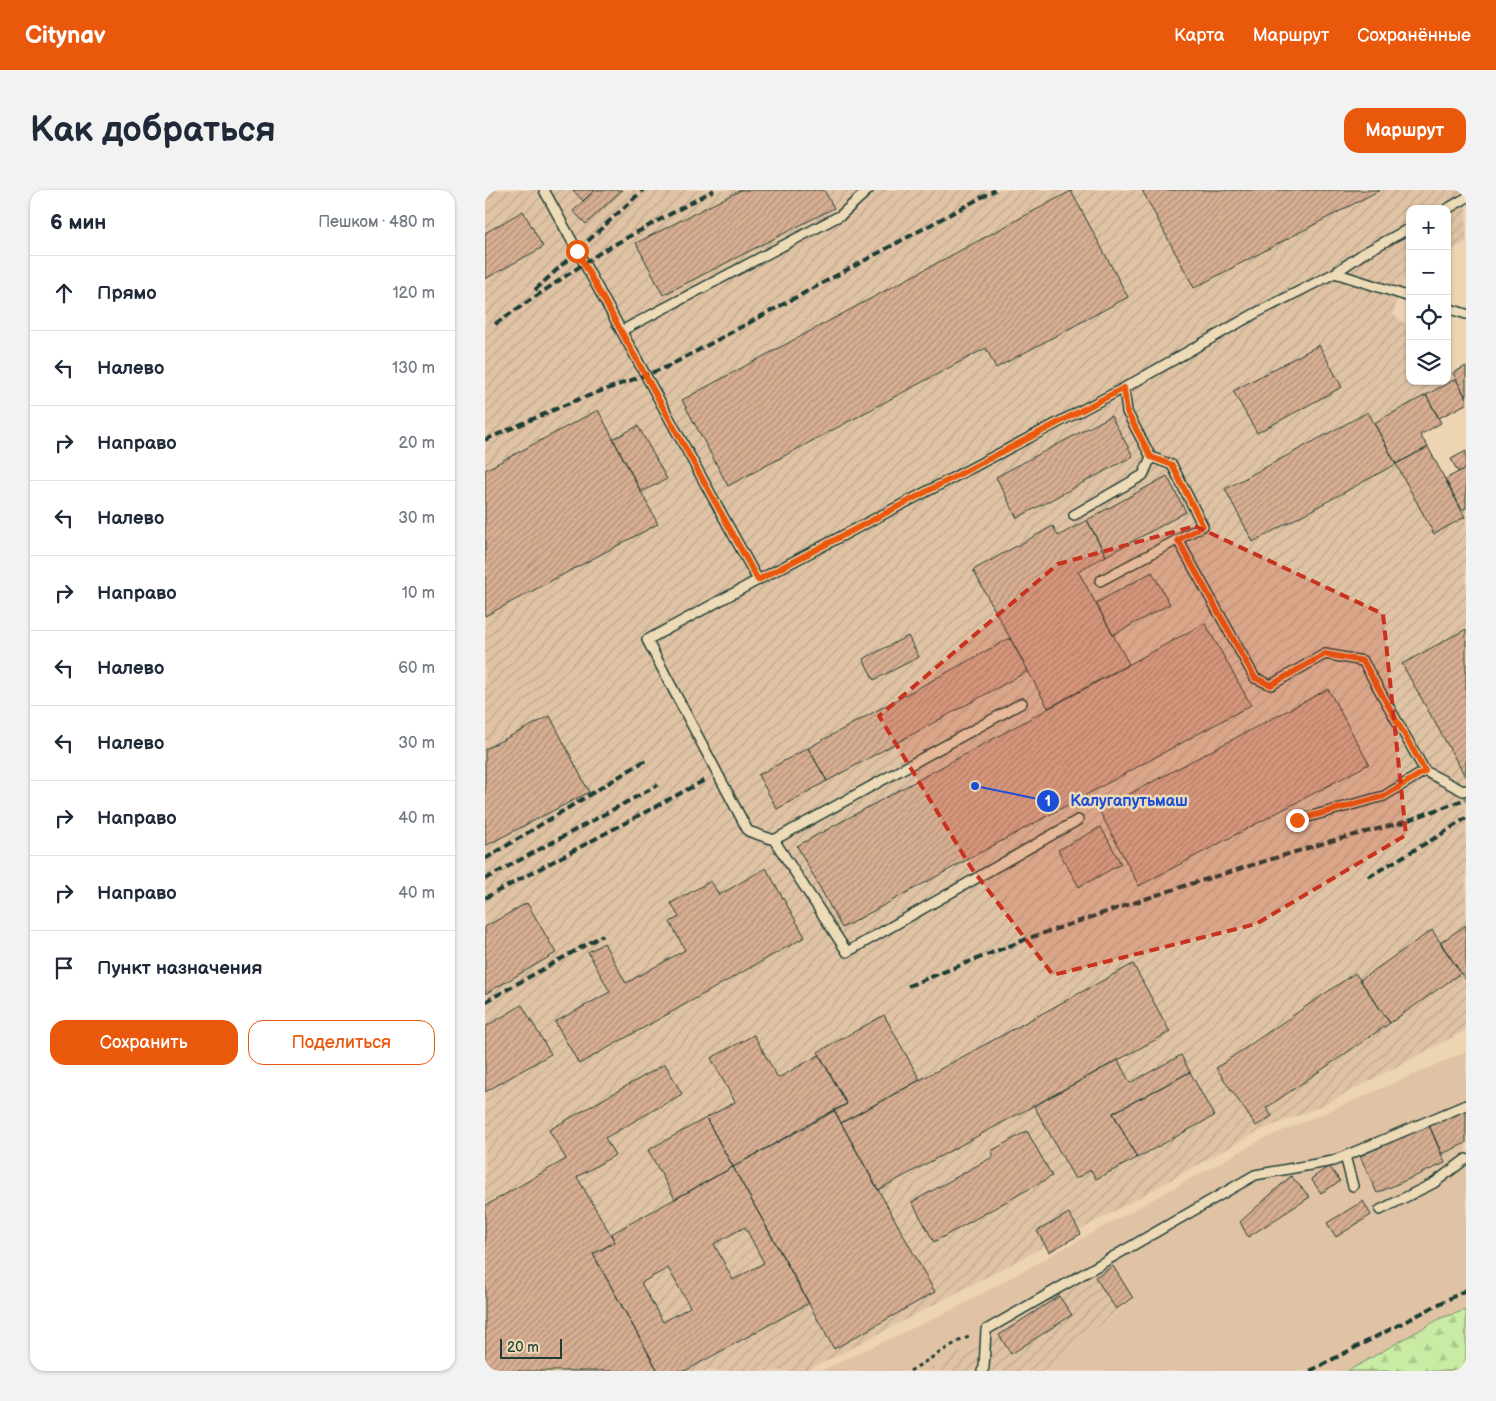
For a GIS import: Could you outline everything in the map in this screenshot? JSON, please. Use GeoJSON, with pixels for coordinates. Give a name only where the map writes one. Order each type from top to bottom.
{"type":"FeatureCollection","features":[{"type":"Feature","properties":{"kind":"lane"},"geometry":{"type":"LineString","coordinates":[[544,190],[758,580]]}},
{"type":"Feature","properties":{"kind":"lane"},"geometry":{"type":"LineString","coordinates":[[621,332],[841,215],[868,190]]}},
{"type":"Feature","properties":{"kind":"lane"},"geometry":{"type":"LineString","coordinates":[[1451,207],[1466,198]]}},
{"type":"Feature","properties":{"kind":"lane"},"geometry":{"type":"LineString","coordinates":[[1078,820],[847,952],[774,840],[748,831],[647,640],[1124,388],[1254,314],[1335,273],[1363,253],[1406,230]]}},
{"type":"Feature","properties":{"kind":"lane"},"geometry":{"type":"LineString","coordinates":[[1335,273],[1406,296]]}},
{"type":"Feature","properties":{"kind":"lane"},"geometry":{"type":"LineString","coordinates":[[1451,309],[1466,314]]}},
{"type":"Feature","properties":{"kind":"lane"},"geometry":{"type":"LineString","coordinates":[[1100,581],[1203,526],[1172,465],[1151,457],[1127,412],[1124,388]]}},
{"type":"Feature","properties":{"kind":"lane"},"geometry":{"type":"LineString","coordinates":[[1075,515],[1143,475],[1151,457]]}},
{"type":"Feature","properties":{"kind":"lane"},"geometry":{"type":"LineString","coordinates":[[1178,540],[1255,678],[1271,685],[1325,654],[1363,661],[1425,771],[1463,791],[1466,790]]}},
{"type":"Feature","properties":{"kind":"lane"},"geometry":{"type":"LineString","coordinates":[[774,840],[1022,703]]}},
{"type":"Feature","properties":{"kind":"lane"},"geometry":{"type":"LineString","coordinates":[[1297,820],[1384,796],[1425,771]]}},
{"type":"Feature","properties":{"kind":"lane"},"geometry":{"type":"LineString","coordinates":[[982,1371],[984,1368],[986,1330],[1255,1176],[1333,1161],[1466,1104]]}},
{"type":"Feature","properties":{"kind":"lane"},"geometry":{"type":"LineString","coordinates":[[1345,1156],[1353,1186]]}},
{"type":"Feature","properties":{"kind":"lane"},"geometry":{"type":"LineString","coordinates":[[1381,1210],[1434,1183],[1466,1160]]}},
{"type":"Feature","properties":{"kind":"path"},"geometry":{"type":"LineString","coordinates":[[910,1371],[957,1342],[986,1330]]}},
{"type":"Feature","properties":{"kind":"highlighted area"},"geometry":{"type":"Polygon","coordinates":[[[1195,526],[1383,614],[1406,835],[1256,924],[1053,975],[972,869],[879,716],[1058,564],[1195,526]]]}},
{"type":"Feature","properties":{"kind":"shaded area"},"geometry":{"type":"Polygon","coordinates":[[[485,190],[1466,190],[1466,242],[1451,251],[1451,205],[1406,205],[1406,278],[1403,280],[1393,314],[1406,325],[1406,385],[1445,385],[1374,423],[1367,412],[1225,489],[1253,541],[1396,464],[1434,533],[1465,517],[1462,510],[1466,508],[1466,1030],[1324,1105],[1259,1131],[1080,1230],[1081,1234],[1049,1252],[1045,1246],[805,1371],[485,1371],[485,190]]]}},
{"type":"Feature","properties":{"kind":"shaded area"},"geometry":{"type":"Polygon","coordinates":[[[1451,371],[1456,379],[1451,382],[1451,371]]]}},
{"type":"Feature","properties":{"kind":"shaded area"},"geometry":{"type":"Polygon","coordinates":[[[1466,1052],[1466,1318],[1375,1371],[1046,1371],[1133,1299],[1059,1296],[990,1342],[959,1352],[931,1368],[930,1371],[820,1371],[952,1310],[1261,1140],[1466,1052]]]}},
{"type":"Feature","properties":{"kind":"shaded area"},"geometry":{"type":"Polygon","coordinates":[[[1113,1266],[1133,1298],[1046,1371],[930,1371],[931,1368],[959,1352],[990,1342],[1059,1296],[1113,1266]]]}},
{"type":"Feature","properties":{"kind":"green space"},"geometry":{"type":"Polygon","coordinates":[[[1466,1310],[1466,1371],[1348,1371],[1441,1318],[1466,1310]]]}},
{"type":"Feature","properties":{"kind":"building"},"geometry":{"type":"Polygon","coordinates":[[[573,190],[595,190],[583,201],[573,190]]]}},
{"type":"Feature","properties":{"kind":"building"},"geometry":{"type":"Polygon","coordinates":[[[595,190],[622,190],[586,224],[573,211],[595,190]]]}},
{"type":"Feature","properties":{"kind":"building"},"geometry":{"type":"Polygon","coordinates":[[[741,190],[824,190],[834,208],[663,295],[636,243],[741,190]]]}},
{"type":"Feature","properties":{"kind":"building"},"geometry":{"type":"Polygon","coordinates":[[[1142,190],[1380,190],[1194,288],[1142,190]]]}},
{"type":"Feature","properties":{"kind":"building"},"geometry":{"type":"Polygon","coordinates":[[[1071,191],[1128,297],[996,368],[986,348],[728,486],[682,400],[1071,191]]]}},
{"type":"Feature","properties":{"kind":"building"},"geometry":{"type":"Polygon","coordinates":[[[523,211],[543,247],[485,279],[485,233],[523,211]]]}},
{"type":"Feature","properties":{"kind":"building"},"geometry":{"type":"Polygon","coordinates":[[[1319,345],[1342,387],[1257,433],[1233,391],[1319,345]]]}},
{"type":"Feature","properties":{"kind":"building"},"geometry":{"type":"Polygon","coordinates":[[[1466,366],[1466,398],[1453,373],[1466,366]]]}},
{"type":"Feature","properties":{"kind":"building"},"geometry":{"type":"Polygon","coordinates":[[[1456,379],[1466,398],[1466,404],[1439,418],[1426,395],[1445,385],[1451,385],[1451,382],[1456,379]]]}},
{"type":"Feature","properties":{"kind":"building"},"geometry":{"type":"Polygon","coordinates":[[[1426,395],[1441,423],[1420,435],[1428,447],[1396,464],[1374,423],[1426,395]]]}},
{"type":"Feature","properties":{"kind":"building"},"geometry":{"type":"Polygon","coordinates":[[[598,410],[658,524],[485,616],[485,470],[598,410]]]}},
{"type":"Feature","properties":{"kind":"building"},"geometry":{"type":"Polygon","coordinates":[[[1368,412],[1396,464],[1253,542],[1225,489],[1368,412]]]}},
{"type":"Feature","properties":{"kind":"building"},"geometry":{"type":"Polygon","coordinates":[[[1111,416],[1133,456],[1017,518],[996,477],[1111,416]]]}},
{"type":"Feature","properties":{"kind":"building"},"geometry":{"type":"Polygon","coordinates":[[[638,426],[667,479],[641,492],[613,439],[638,426]]]}},
{"type":"Feature","properties":{"kind":"building"},"geometry":{"type":"Polygon","coordinates":[[[1428,447],[1465,517],[1434,534],[1396,464],[1428,447]]]}},
{"type":"Feature","properties":{"kind":"building"},"geometry":{"type":"Polygon","coordinates":[[[1466,451],[1466,468],[1458,472],[1451,459],[1466,451]]]}},
{"type":"Feature","properties":{"kind":"building"},"geometry":{"type":"Polygon","coordinates":[[[1466,468],[1466,508],[1462,510],[1445,479],[1466,468]]]}},
{"type":"Feature","properties":{"kind":"building"},"geometry":{"type":"Polygon","coordinates":[[[1167,476],[1186,512],[1106,556],[1087,520],[1167,476]]]}},
{"type":"Feature","properties":{"kind":"building"},"geometry":{"type":"Polygon","coordinates":[[[1087,520],[1106,556],[1078,571],[1129,664],[1048,708],[973,570],[1053,526],[1058,536],[1087,520]]]}},
{"type":"Feature","properties":{"kind":"building"},"geometry":{"type":"Polygon","coordinates":[[[1152,572],[1170,604],[1113,635],[1096,603],[1152,572]]]}},
{"type":"Feature","properties":{"kind":"building"},"geometry":{"type":"Polygon","coordinates":[[[1205,623],[1251,705],[842,928],[797,846],[1205,623]]]}},
{"type":"Feature","properties":{"kind":"building"},"geometry":{"type":"Polygon","coordinates":[[[1466,629],[1466,776],[1465,776],[1402,664],[1466,629]]]}},
{"type":"Feature","properties":{"kind":"building"},"geometry":{"type":"Polygon","coordinates":[[[908,636],[919,657],[874,680],[863,659],[908,636]]]}},
{"type":"Feature","properties":{"kind":"building"},"geometry":{"type":"Polygon","coordinates":[[[1010,638],[1028,671],[827,781],[808,748],[1010,638]]]}},
{"type":"Feature","properties":{"kind":"building"},"geometry":{"type":"Polygon","coordinates":[[[1328,689],[1369,764],[1139,886],[1099,810],[1328,689]]]}},
{"type":"Feature","properties":{"kind":"building"},"geometry":{"type":"Polygon","coordinates":[[[550,716],[589,792],[485,846],[485,749],[550,716]]]}},
{"type":"Feature","properties":{"kind":"building"},"geometry":{"type":"Polygon","coordinates":[[[808,748],[827,781],[777,809],[758,775],[808,748]]]}},
{"type":"Feature","properties":{"kind":"building"},"geometry":{"type":"Polygon","coordinates":[[[1101,827],[1121,864],[1079,887],[1058,850],[1101,827]]]}},
{"type":"Feature","properties":{"kind":"building"},"geometry":{"type":"Polygon","coordinates":[[[766,868],[805,937],[579,1064],[555,1022],[610,992],[588,952],[604,943],[626,983],[685,950],[670,922],[679,917],[671,903],[711,881],[719,895],[766,868]]]}},
{"type":"Feature","properties":{"kind":"building"},"geometry":{"type":"Polygon","coordinates":[[[527,903],[556,953],[485,994],[485,927],[527,903]]]}},
{"type":"Feature","properties":{"kind":"building"},"geometry":{"type":"Polygon","coordinates":[[[1466,925],[1466,978],[1465,979],[1440,943],[1466,925]]]}},
{"type":"Feature","properties":{"kind":"building"},"geometry":{"type":"Polygon","coordinates":[[[1432,930],[1461,973],[1390,1023],[1360,980],[1432,930]]]}},
{"type":"Feature","properties":{"kind":"building"},"geometry":{"type":"Polygon","coordinates":[[[1133,964],[1170,1032],[878,1190],[841,1123],[1133,964]]]}},
{"type":"Feature","properties":{"kind":"building"},"geometry":{"type":"Polygon","coordinates":[[[1355,973],[1390,1023],[1266,1108],[1272,1116],[1256,1126],[1216,1068],[1355,973]]]}},
{"type":"Feature","properties":{"kind":"building"},"geometry":{"type":"Polygon","coordinates":[[[522,1005],[551,1054],[485,1092],[485,1027],[522,1005]]]}},
{"type":"Feature","properties":{"kind":"building"},"geometry":{"type":"Polygon","coordinates":[[[884,1015],[920,1080],[841,1123],[834,1110],[847,1104],[818,1052],[884,1015]]]}},
{"type":"Feature","properties":{"kind":"building"},"geometry":{"type":"Polygon","coordinates":[[[754,1035],[778,1078],[819,1055],[847,1104],[733,1167],[706,1118],[735,1102],[711,1058],[754,1035]]]}},
{"type":"Feature","properties":{"kind":"building"},"geometry":{"type":"Polygon","coordinates":[[[1181,1055],[1190,1072],[1113,1113],[1137,1158],[1096,1179],[1091,1170],[1075,1179],[1034,1106],[1118,1060],[1130,1083],[1181,1055]]]}},
{"type":"Feature","properties":{"kind":"building"},"geometry":{"type":"Polygon","coordinates":[[[665,1064],[682,1094],[605,1138],[615,1155],[577,1177],[615,1242],[593,1254],[658,1371],[485,1371],[485,1206],[566,1159],[549,1130],[665,1064]]]}},
{"type":"Feature","properties":{"kind":"building"},"geometry":{"type":"Polygon","coordinates":[[[1190,1072],[1214,1116],[1137,1158],[1113,1113],[1190,1072]]]}},
{"type":"Feature","properties":{"kind":"building"},"geometry":{"type":"Polygon","coordinates":[[[1466,1109],[1466,1143],[1442,1154],[1429,1125],[1466,1109]]]}},
{"type":"Feature","properties":{"kind":"building"},"geometry":{"type":"Polygon","coordinates":[[[834,1110],[935,1292],[834,1349],[733,1167],[834,1110]]]}},
{"type":"Feature","properties":{"kind":"building"},"geometry":{"type":"Polygon","coordinates":[[[706,1118],[733,1167],[675,1199],[648,1150],[706,1118]]]}},
{"type":"Feature","properties":{"kind":"building"},"geometry":{"type":"Polygon","coordinates":[[[1429,1125],[1445,1163],[1377,1193],[1360,1156],[1429,1125]]]}},
{"type":"Feature","properties":{"kind":"building"},"geometry":{"type":"Polygon","coordinates":[[[1027,1131],[1052,1176],[934,1242],[912,1202],[994,1156],[991,1151],[1027,1131]]]}},
{"type":"Feature","properties":{"kind":"building"},"geometry":{"type":"Polygon","coordinates":[[[1329,1166],[1340,1181],[1321,1193],[1311,1179],[1329,1166]]]}},
{"type":"Feature","properties":{"kind":"building"},"geometry":{"type":"Polygon","coordinates":[[[733,1167],[809,1303],[685,1371],[658,1371],[593,1254],[615,1242],[611,1234],[733,1167]],[[745,1227],[714,1244],[733,1280],[764,1263],[745,1227]],[[668,1268],[641,1283],[663,1322],[690,1307],[668,1268]]]}},
{"type":"Feature","properties":{"kind":"building"},"geometry":{"type":"Polygon","coordinates":[[[1291,1176],[1310,1197],[1248,1237],[1240,1222],[1291,1176]]]}},
{"type":"Feature","properties":{"kind":"building"},"geometry":{"type":"Polygon","coordinates":[[[1363,1201],[1371,1215],[1336,1237],[1327,1223],[1363,1201]]]}},
{"type":"Feature","properties":{"kind":"building"},"geometry":{"type":"Polygon","coordinates":[[[1069,1213],[1081,1234],[1049,1252],[1037,1231],[1069,1213]]]}},
{"type":"Feature","properties":{"kind":"building"},"geometry":{"type":"Polygon","coordinates":[[[1113,1266],[1133,1298],[1116,1309],[1095,1277],[1113,1266]]]}},
{"type":"Feature","properties":{"kind":"building"},"geometry":{"type":"Polygon","coordinates":[[[1059,1296],[1072,1315],[1011,1354],[999,1335],[1059,1296]]]}},
{"type":"Feature","properties":{"kind":"railway"},"geometry":{"type":"LineString","coordinates":[[535,290],[643,190]]}},
{"type":"Feature","properties":{"kind":"railway"},"geometry":{"type":"LineString","coordinates":[[495,324],[601,252],[714,190]]}},
{"type":"Feature","properties":{"kind":"railway"},"geometry":{"type":"LineString","coordinates":[[485,440],[574,401],[667,367],[995,190]]}},
{"type":"Feature","properties":{"kind":"railway"},"geometry":{"type":"LineString","coordinates":[[485,859],[646,760]]}},
{"type":"Feature","properties":{"kind":"railway"},"geometry":{"type":"LineString","coordinates":[[485,898],[705,780]]}},
{"type":"Feature","properties":{"kind":"railway"},"geometry":{"type":"LineString","coordinates":[[485,879],[658,785]]}},
{"type":"Feature","properties":{"kind":"railway"},"geometry":{"type":"LineString","coordinates":[[908,986],[1032,937],[1187,885],[1331,841],[1401,823],[1466,799]]}},
{"type":"Feature","properties":{"kind":"railway"},"geometry":{"type":"LineString","coordinates":[[1368,877],[1466,818]]}},
{"type":"Feature","properties":{"kind":"railway"},"geometry":{"type":"LineString","coordinates":[[485,1002],[603,935]]}},
{"type":"Feature","properties":{"kind":"railway"},"geometry":{"type":"LineString","coordinates":[[1310,1371],[1466,1290]]}},
{"type":"Feature","properties":{"kind":"place","name":"Калугапутьмаш"},"geometry":{"type":"Point","coordinates":[975,786]}},
{"type":"Feature","properties":{"kind":"route"},"geometry":{"type":"LineString","coordinates":[[577,251],[758,580],[1124,388],[1127,412],[1151,457],[1172,465],[1203,526],[1178,540],[1255,678],[1271,685],[1325,654],[1363,661],[1425,771],[1384,796],[1297,820]]}}]}
